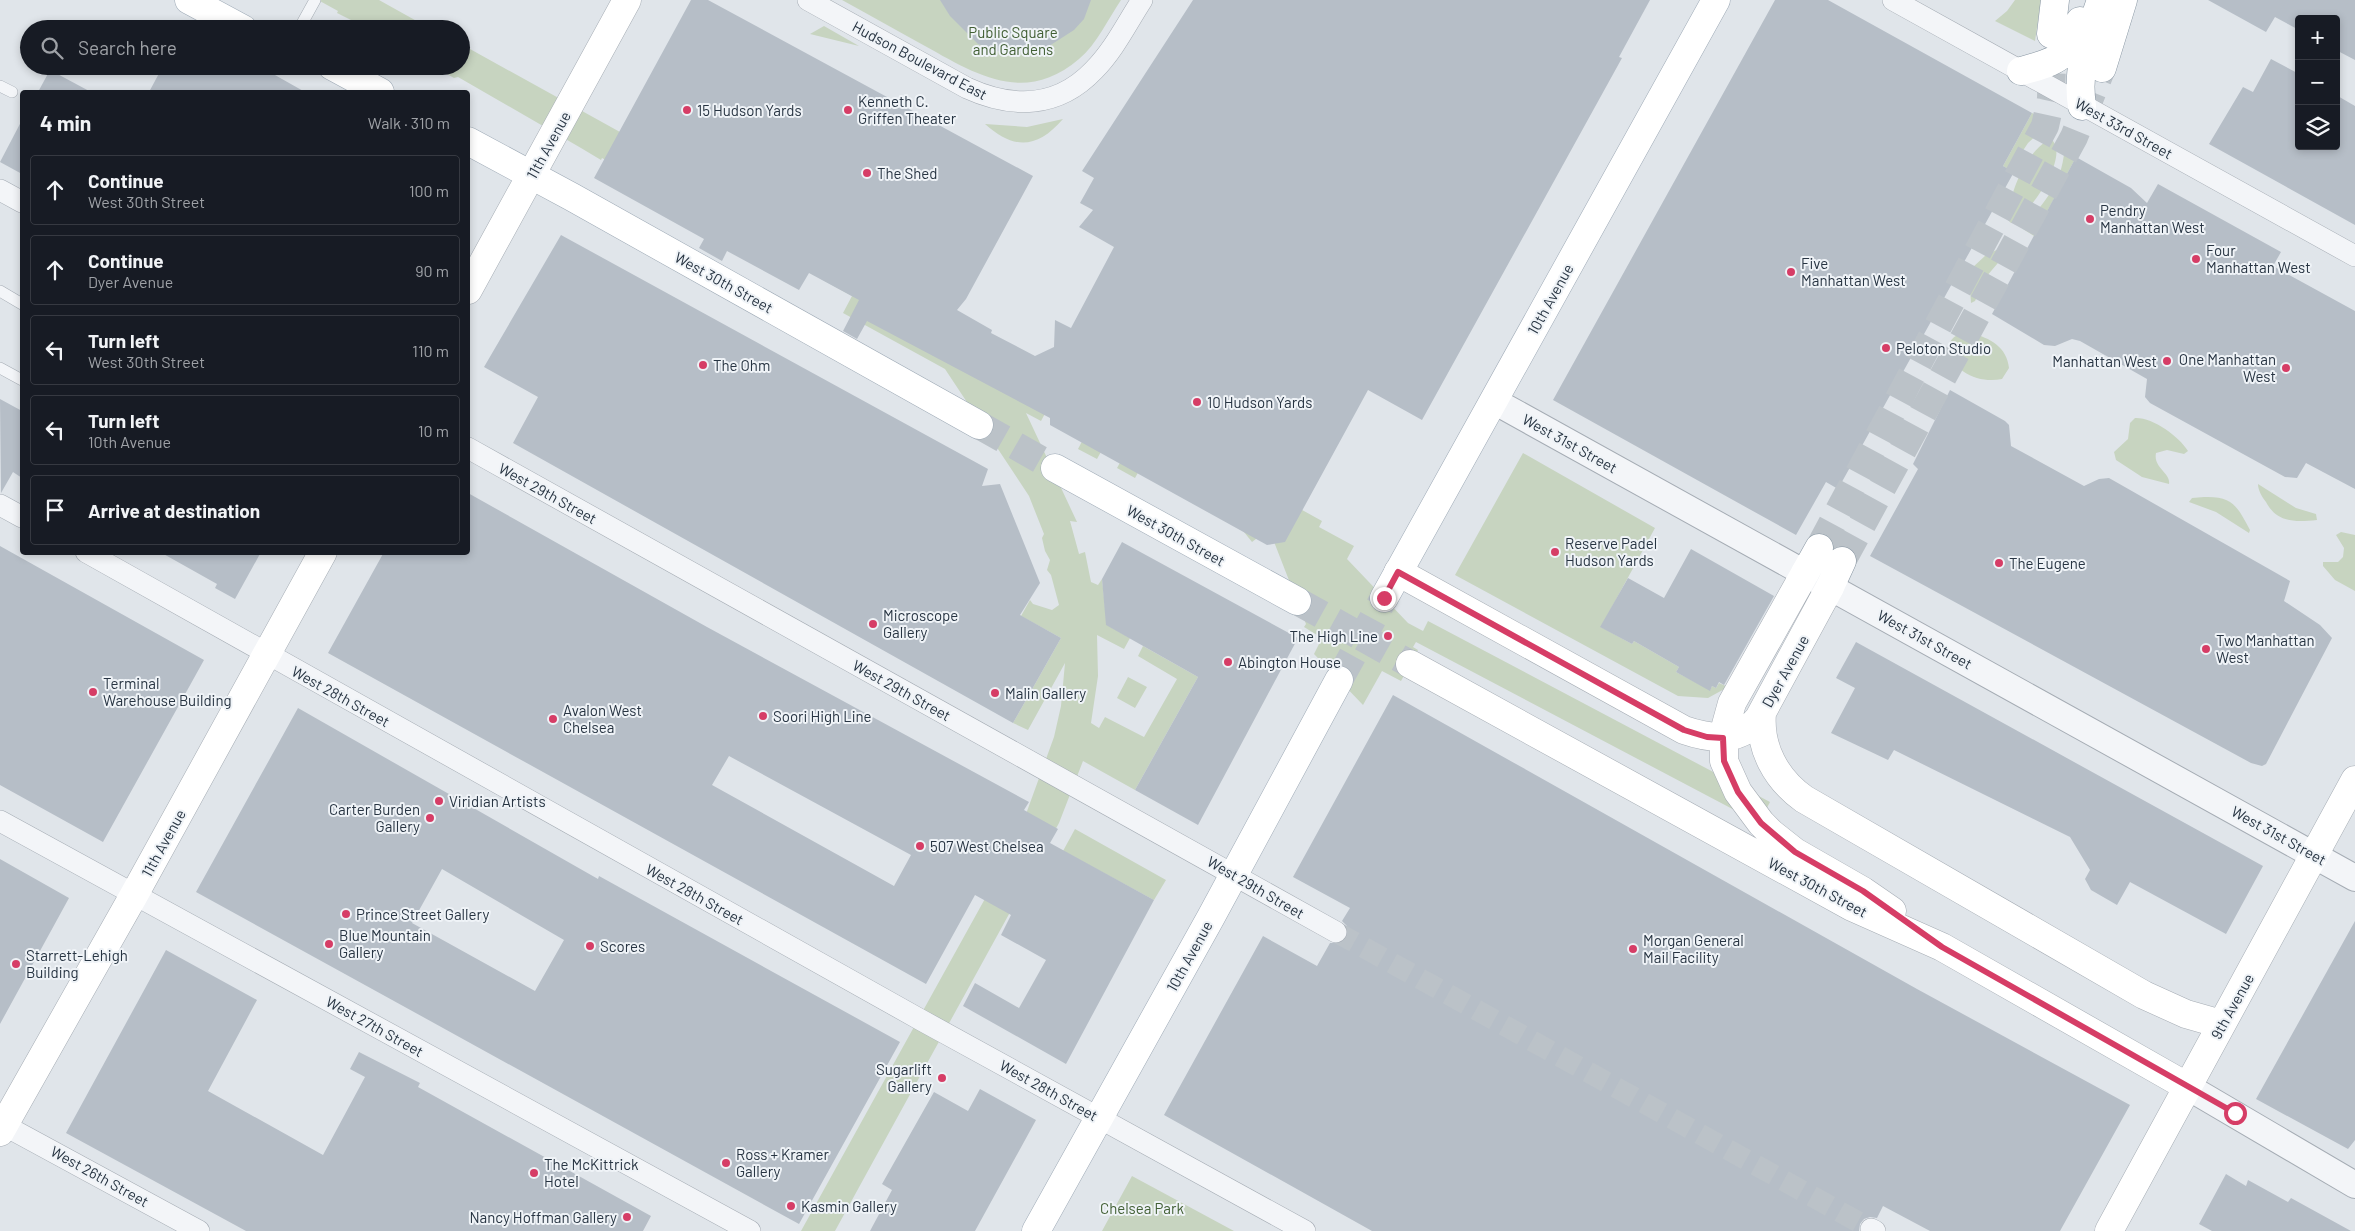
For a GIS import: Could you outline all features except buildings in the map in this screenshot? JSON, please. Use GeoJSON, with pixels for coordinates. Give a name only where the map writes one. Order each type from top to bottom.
{"type":"FeatureCollection","features":[{"type":"Feature","properties":{"kind":"main road"},"geometry":{"type":"LineString","coordinates":[[189,0],[226,20]]}},
{"type":"Feature","properties":{"kind":"main road","name":"11th Avenue"},"geometry":{"type":"LineString","coordinates":[[470,286],[627,0]]}},
{"type":"Feature","properties":{"kind":"main road","name":"10th Avenue"},"geometry":{"type":"LineString","coordinates":[[1384,598],[1716,0]]}},
{"type":"Feature","properties":{"kind":"main road"},"geometry":{"type":"LineString","coordinates":[[2051,34],[2055,0]]}},
{"type":"Feature","properties":{"kind":"main road"},"geometry":{"type":"LineString","coordinates":[[2021,71],[2044,64],[2066,52],[2072,41],[2086,0]]}},
{"type":"Feature","properties":{"kind":"main road"},"geometry":{"type":"LineString","coordinates":[[2082,106],[2079,84],[2081,64],[2100,0]]}},
{"type":"Feature","properties":{"kind":"main road"},"geometry":{"type":"LineString","coordinates":[[2102,68],[2123,0]]}},
{"type":"Feature","properties":{"kind":"main road"},"geometry":{"type":"LineString","coordinates":[[349,75],[376,90]]}},
{"type":"Feature","properties":{"kind":"main road","name":"West 30th Street"},"geometry":{"type":"LineString","coordinates":[[470,142],[979,425]]}},
{"type":"Feature","properties":{"kind":"main road","name":"West 30th Street"},"geometry":{"type":"LineString","coordinates":[[1055,468],[1297,601]]}},
{"type":"Feature","properties":{"kind":"main road","name":"Dyer Avenue"},"geometry":{"type":"LineString","coordinates":[[1819,548],[1732,703],[1723,738],[1723,752],[1730,776],[1761,823],[1795,852],[1863,891],[1942,947]]}},
{"type":"Feature","properties":{"kind":"main road","name":"11th Avenue"},"geometry":{"type":"LineString","coordinates":[[1,1126],[134,896],[321,555]]}},
{"type":"Feature","properties":{"kind":"main road","name":"Dyer Avenue"},"geometry":{"type":"LineString","coordinates":[[1723,738],[1748,728],[1762,713],[1842,561]]}},
{"type":"Feature","properties":{"kind":"main road"},"geometry":{"type":"LineString","coordinates":[[1398,572],[1684,730],[1707,737],[1723,738]]}},
{"type":"Feature","properties":{"kind":"main road","name":"West 30th Street"},"geometry":{"type":"LineString","coordinates":[[1410,664],[1852,907],[1942,947],[2188,1087]]}},
{"type":"Feature","properties":{"kind":"main road","name":"10th Avenue"},"geometry":{"type":"LineString","coordinates":[[1036,1231],[1234,875],[1339,680]]}},
{"type":"Feature","properties":{"kind":"main road"},"geometry":{"type":"LineString","coordinates":[[1762,713],[1762,732],[1770,758],[1788,786],[1804,799],[2144,996],[2186,1014],[2222,1024]]}},
{"type":"Feature","properties":{"kind":"main road","name":"9th Avenue"},"geometry":{"type":"LineString","coordinates":[[2109,1231],[2355,780]]}},
{"type":"Feature","properties":{"kind":"street","name":"Hudson Boulevard East"},"geometry":{"type":"LineString","coordinates":[[808,0],[967,88],[986,97],[1024,103],[1044,100],[1063,93],[1090,74],[1104,58],[1142,0]]}},
{"type":"Feature","properties":{"kind":"street","name":"West 33rd Street"},"geometry":{"type":"LineString","coordinates":[[1893,0],[2355,256]]}},
{"type":"Feature","properties":{"kind":"street"},"geometry":{"type":"LineString","coordinates":[[0,190],[20,201]]}},
{"type":"Feature","properties":{"kind":"street","name":"West 31st Street"},"geometry":{"type":"LineString","coordinates":[[1494,401],[2355,878]]}},
{"type":"Feature","properties":{"kind":"street","name":"West 29th Street"},"geometry":{"type":"LineString","coordinates":[[470,449],[1336,932]]}},
{"type":"Feature","properties":{"kind":"street"},"geometry":{"type":"LineString","coordinates":[[0,505],[20,516]]}},
{"type":"Feature","properties":{"kind":"street","name":"West 28th Street"},"geometry":{"type":"LineString","coordinates":[[91,555],[1305,1231]]}},
{"type":"Feature","properties":{"kind":"street","name":"West 27th Street"},"geometry":{"type":"LineString","coordinates":[[0,821],[134,896],[750,1231]]}},
{"type":"Feature","properties":{"kind":"street","name":"West 30th Street"},"geometry":{"type":"LineString","coordinates":[[2188,1087],[2355,1185]]}},
{"type":"Feature","properties":{"kind":"street","name":"West 26th Street"},"geometry":{"type":"LineString","coordinates":[[1,1126],[199,1231]]}},
{"type":"Feature","properties":{"kind":"lane"},"geometry":{"type":"LineString","coordinates":[[304,20],[315,0]]}},
{"type":"Feature","properties":{"kind":"lane"},"geometry":{"type":"LineString","coordinates":[[0,86],[12,92]]}},
{"type":"Feature","properties":{"kind":"lane"},"geometry":{"type":"LineString","coordinates":[[0,291],[20,303]]}},
{"type":"Feature","properties":{"kind":"lane"},"geometry":{"type":"LineString","coordinates":[[0,368],[20,379]]}},
{"type":"Feature","properties":{"kind":"green space"},"geometry":{"type":"Polygon","coordinates":[[[318,0],[379,0],[415,20],[351,20],[337,13],[338,11],[318,0]]]}},
{"type":"Feature","properties":{"kind":"green space","name":"Public Square and Gardens"},"geometry":{"type":"Polygon","coordinates":[[[842,0],[1121,0],[1097,39],[1079,59],[1059,73],[1039,80],[1020,83],[1001,81],[963,67],[842,0]]]}},
{"type":"Feature","properties":{"kind":"green space"},"geometry":{"type":"Polygon","coordinates":[[[2015,0],[2041,0],[2035,41],[1995,21],[2007,11],[2015,0]]]}},
{"type":"Feature","properties":{"kind":"green space"},"geometry":{"type":"Polygon","coordinates":[[[824,26],[859,46],[810,34],[824,26]]]}},
{"type":"Feature","properties":{"kind":"green space","name":"The High Line"},"geometry":{"type":"Polygon","coordinates":[[[470,49],[1322,521],[1319,527],[1354,546],[1347,559],[1408,623],[1423,631],[1428,621],[1770,802],[1759,823],[1416,642],[1413,647],[1418,650],[1401,681],[1382,671],[1363,705],[1314,654],[1322,638],[1304,627],[1306,624],[1269,529],[1252,542],[1240,527],[1145,460],[1135,478],[1117,468],[1127,450],[1108,439],[1097,459],[1078,449],[1089,428],[1049,406],[1041,421],[1026,413],[1077,522],[1070,521],[1079,554],[1085,552],[1091,582],[1098,585],[1102,579],[1107,625],[1130,638],[1124,649],[1097,635],[1098,676],[1091,723],[1099,728],[1105,717],[1144,737],[1177,679],[1138,656],[1143,646],[1198,677],[1135,790],[1083,761],[1059,823],[835,1231],[801,1231],[997,877],[1026,814],[1054,737],[1061,706],[1065,663],[1028,730],[1013,723],[1061,638],[1021,616],[1030,600],[1033,604],[1052,610],[1059,605],[1051,575],[1047,570],[1050,560],[1045,551],[1042,538],[1044,534],[1029,496],[945,369],[843,313],[852,296],[602,158],[601,160],[458,77],[454,78],[449,75],[470,75],[470,49]]]}},
{"type":"Feature","properties":{"kind":"green space"},"geometry":{"type":"Polygon","coordinates":[[[2032,113],[2047,121],[2048,125],[2028,143],[2010,170],[2003,166],[2032,113]]]}},
{"type":"Feature","properties":{"kind":"green space"},"geometry":{"type":"Polygon","coordinates":[[[1063,119],[1044,136],[1035,141],[1025,142],[1016,142],[1006,138],[985,124],[1027,127],[1063,119]]]}},
{"type":"Feature","properties":{"kind":"green space"},"geometry":{"type":"Polygon","coordinates":[[[2069,134],[2083,144],[2034,236],[2023,229],[2053,188],[2062,166],[2065,137],[2069,134]]]}},
{"type":"Feature","properties":{"kind":"green space"},"geometry":{"type":"Polygon","coordinates":[[[2048,140],[2053,141],[2056,149],[2056,160],[2052,172],[2038,196],[2022,217],[2015,223],[2011,223],[2008,220],[2011,198],[2020,175],[2032,155],[2048,140]]]}},
{"type":"Feature","properties":{"kind":"green space"},"geometry":{"type":"Polygon","coordinates":[[[2007,245],[2010,246],[2009,250],[1986,277],[1975,301],[1971,303],[1972,268],[1986,255],[2007,245]]]}},
{"type":"Feature","properties":{"kind":"green space"},"geometry":{"type":"Polygon","coordinates":[[[1963,333],[1971,333],[1996,344],[2005,354],[2009,368],[2002,379],[1985,380],[1976,378],[1961,369],[1950,356],[1948,347],[1952,340],[1963,333]]]}},
{"type":"Feature","properties":{"kind":"green space"},"geometry":{"type":"Polygon","coordinates":[[[2135,418],[2157,424],[2178,439],[2188,451],[2184,454],[2167,450],[2156,453],[2157,463],[2169,480],[2169,484],[2142,477],[2116,460],[2114,452],[2128,439],[2130,423],[2135,418]]]}},
{"type":"Feature","properties":{"kind":"green space","name":"Reserve Padel Hudson Yards"},"geometry":{"type":"Polygon","coordinates":[[[1523,453],[1655,528],[1601,627],[1632,644],[1634,641],[1679,667],[1676,672],[1710,690],[1712,686],[1716,688],[1719,683],[1728,687],[1708,698],[1678,696],[1455,575],[1523,453]]]}},
{"type":"Feature","properties":{"kind":"green space"},"geometry":{"type":"Polygon","coordinates":[[[2258,484],[2296,508],[2316,514],[2317,520],[2287,520],[2276,514],[2270,509],[2260,493],[2258,484]]]}},
{"type":"Feature","properties":{"kind":"green space"},"geometry":{"type":"Polygon","coordinates":[[[2192,498],[2222,498],[2233,504],[2250,530],[2249,533],[2216,512],[2189,502],[2192,498]]]}},
{"type":"Feature","properties":{"kind":"green space"},"geometry":{"type":"Polygon","coordinates":[[[2341,532],[2355,535],[2355,591],[2335,580],[2323,566],[2323,562],[2338,562],[2343,557],[2344,548],[2336,535],[2341,532]]]}},
{"type":"Feature","properties":{"kind":"green space"},"geometry":{"type":"Polygon","coordinates":[[[1128,677],[1147,687],[1135,708],[1117,698],[1128,677]]]}},
{"type":"Feature","properties":{"kind":"green space"},"geometry":{"type":"Polygon","coordinates":[[[1075,829],[1166,880],[1154,900],[1063,851],[1075,829]]]}},
{"type":"Feature","properties":{"kind":"green space","name":"Chelsea Park"},"geometry":{"type":"Polygon","coordinates":[[[1132,1176],[1234,1231],[1102,1231],[1132,1176]]]}},
{"type":"Feature","properties":{"kind":"tunnel"},"geometry":{"type":"LineString","coordinates":[[1819,548],[2045,126],[2051,99],[2052,63]]}},
{"type":"Feature","properties":{"kind":"tunnel"},"geometry":{"type":"LineString","coordinates":[[1842,561],[2074,137],[2102,68]]}},
{"type":"Feature","properties":{"kind":"tunnel"},"geometry":{"type":"LineString","coordinates":[[979,425],[1055,468]]}},
{"type":"Feature","properties":{"kind":"tunnel"},"geometry":{"type":"LineString","coordinates":[[1339,680],[1384,598]]}},
{"type":"Feature","properties":{"kind":"tunnel"},"geometry":{"type":"LineString","coordinates":[[1297,601],[1362,637]]}},
{"type":"Feature","properties":{"kind":"tunnel"},"geometry":{"type":"LineString","coordinates":[[1362,637],[1410,664]]}},
{"type":"Feature","properties":{"kind":"tunnel"},"geometry":{"type":"LineString","coordinates":[[1336,932],[1871,1229]]}},
{"type":"Feature","properties":{"kind":"place","name":"15 Hudson Yards"},"geometry":{"type":"Point","coordinates":[687,110]}},
{"type":"Feature","properties":{"kind":"place","name":"Kenneth C. Griffen Theater"},"geometry":{"type":"Point","coordinates":[848,110]}},
{"type":"Feature","properties":{"kind":"place","name":"The Shed"},"geometry":{"type":"Point","coordinates":[867,173]}},
{"type":"Feature","properties":{"kind":"place","name":"Pendry Manhattan West"},"geometry":{"type":"Point","coordinates":[2090,219]}},
{"type":"Feature","properties":{"kind":"place","name":"Four Manhattan West"},"geometry":{"type":"Point","coordinates":[2196,259]}},
{"type":"Feature","properties":{"kind":"place","name":"Five Manhattan West"},"geometry":{"type":"Point","coordinates":[1791,272]}},
{"type":"Feature","properties":{"kind":"place","name":"Peloton Studio"},"geometry":{"type":"Point","coordinates":[1886,348]}},
{"type":"Feature","properties":{"kind":"place","name":"Manhattan West"},"geometry":{"type":"Point","coordinates":[2167,361]}},
{"type":"Feature","properties":{"kind":"place","name":"The Ohm"},"geometry":{"type":"Point","coordinates":[703,365]}},
{"type":"Feature","properties":{"kind":"place","name":"One Manhattan West"},"geometry":{"type":"Point","coordinates":[2286,368]}},
{"type":"Feature","properties":{"kind":"place","name":"10 Hudson Yards"},"geometry":{"type":"Point","coordinates":[1197,402]}},
{"type":"Feature","properties":{"kind":"place","name":"Reserve Padel Hudson Yards"},"geometry":{"type":"Point","coordinates":[1555,552]}},
{"type":"Feature","properties":{"kind":"place","name":"The Eugene"},"geometry":{"type":"Point","coordinates":[1999,563]}},
{"type":"Feature","properties":{"kind":"place","name":"Microscope Gallery"},"geometry":{"type":"Point","coordinates":[873,624]}},
{"type":"Feature","properties":{"kind":"place","name":"The High Line"},"geometry":{"type":"Point","coordinates":[1388,636]}},
{"type":"Feature","properties":{"kind":"place","name":"Two Manhattan West"},"geometry":{"type":"Point","coordinates":[2206,649]}},
{"type":"Feature","properties":{"kind":"place","name":"Abington House"},"geometry":{"type":"Point","coordinates":[1228,662]}},
{"type":"Feature","properties":{"kind":"place","name":"Terminal Warehouse Building"},"geometry":{"type":"Point","coordinates":[93,692]}},
{"type":"Feature","properties":{"kind":"place","name":"Malin Gallery"},"geometry":{"type":"Point","coordinates":[995,693]}},
{"type":"Feature","properties":{"kind":"place","name":"Soori High Line"},"geometry":{"type":"Point","coordinates":[763,716]}},
{"type":"Feature","properties":{"kind":"place","name":"Avalon West Chelsea"},"geometry":{"type":"Point","coordinates":[553,719]}},
{"type":"Feature","properties":{"kind":"place","name":"Viridian Artists"},"geometry":{"type":"Point","coordinates":[439,801]}},
{"type":"Feature","properties":{"kind":"place","name":"Carter Burden Gallery"},"geometry":{"type":"Point","coordinates":[430,818]}},
{"type":"Feature","properties":{"kind":"place","name":"507 West Chelsea"},"geometry":{"type":"Point","coordinates":[920,846]}},
{"type":"Feature","properties":{"kind":"place","name":"Prince Street Gallery"},"geometry":{"type":"Point","coordinates":[346,914]}},
{"type":"Feature","properties":{"kind":"place","name":"Blue Mountain Gallery"},"geometry":{"type":"Point","coordinates":[329,944]}},
{"type":"Feature","properties":{"kind":"place","name":"Scores"},"geometry":{"type":"Point","coordinates":[590,946]}},
{"type":"Feature","properties":{"kind":"place","name":"Morgan General Mail Facility"},"geometry":{"type":"Point","coordinates":[1633,949]}},
{"type":"Feature","properties":{"kind":"place","name":"Starrett-Lehigh Building"},"geometry":{"type":"Point","coordinates":[16,964]}},
{"type":"Feature","properties":{"kind":"place","name":"Sugarlift Gallery"},"geometry":{"type":"Point","coordinates":[942,1078]}},
{"type":"Feature","properties":{"kind":"place","name":"Ross + Kramer Gallery"},"geometry":{"type":"Point","coordinates":[726,1163]}},
{"type":"Feature","properties":{"kind":"place","name":"The McKittrick Hotel"},"geometry":{"type":"Point","coordinates":[534,1173]}},
{"type":"Feature","properties":{"kind":"place","name":"Kasmin Gallery"},"geometry":{"type":"Point","coordinates":[791,1206]}},
{"type":"Feature","properties":{"kind":"place","name":"Nancy Hoffman Gallery"},"geometry":{"type":"Point","coordinates":[627,1217]}},
{"type":"Feature","properties":{"kind":"route"},"geometry":{"type":"LineString","coordinates":[[1384,598],[1398,572],[1684,730],[1707,737],[1723,738],[1724,761],[1738,792],[1761,823],[1795,852],[1863,891],[1942,947],[2011,988],[2235,1113]]}}]}
